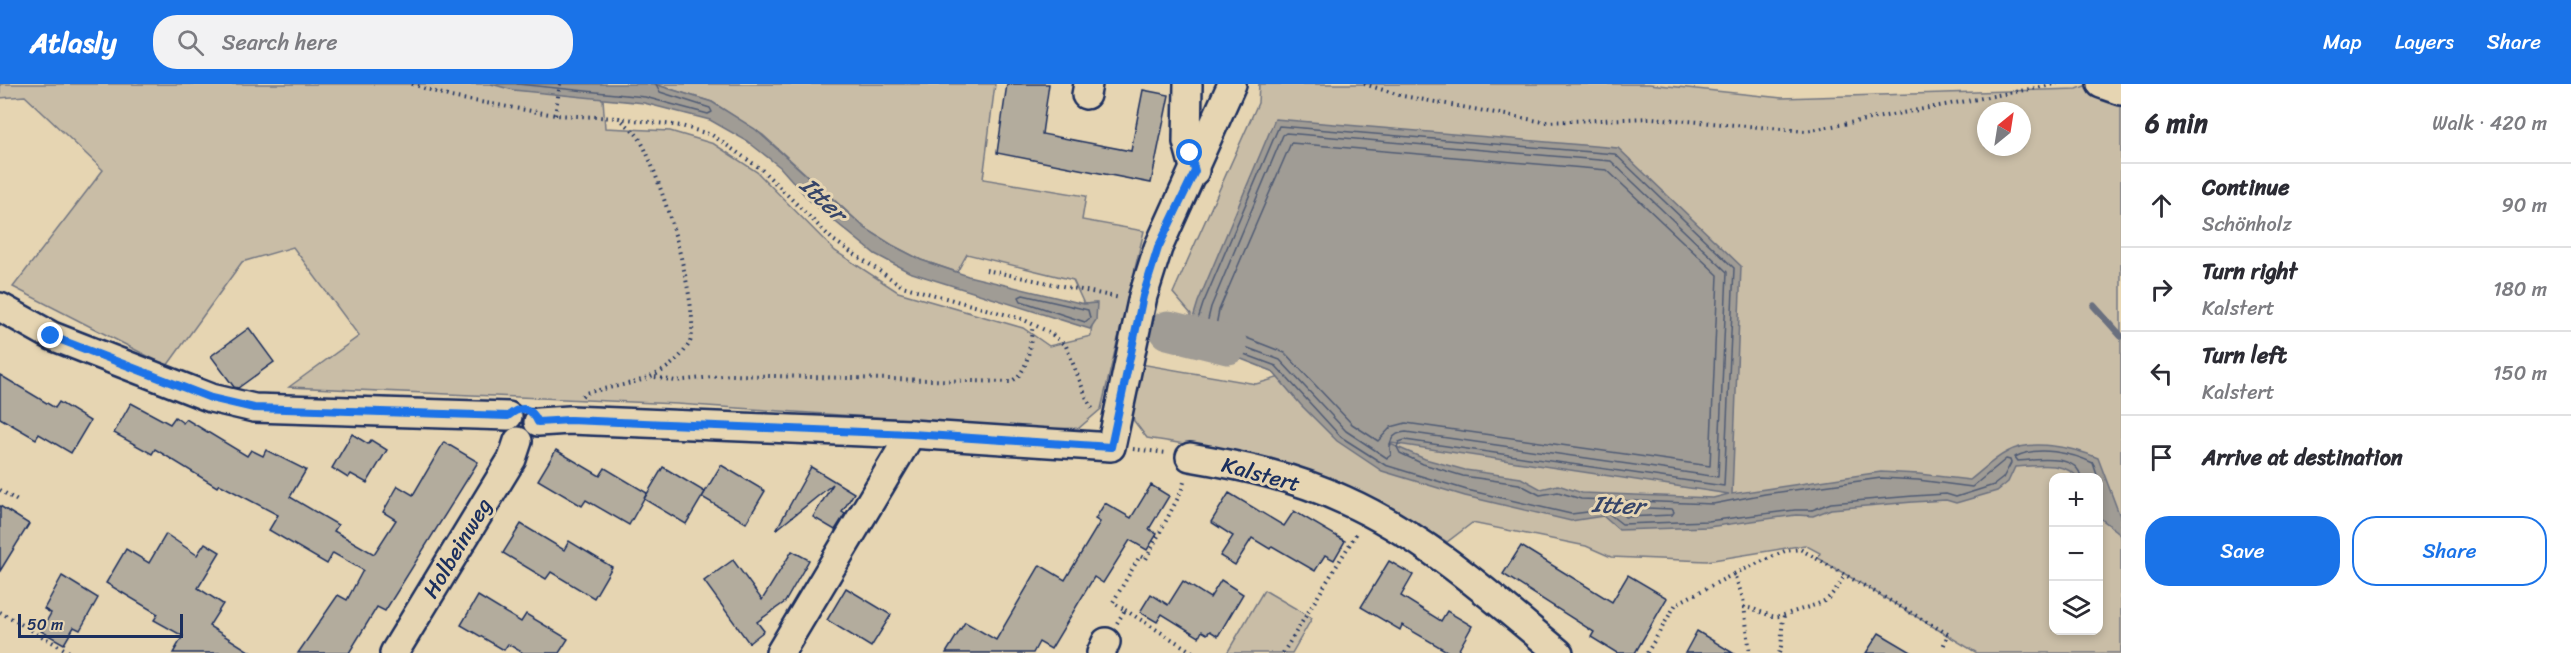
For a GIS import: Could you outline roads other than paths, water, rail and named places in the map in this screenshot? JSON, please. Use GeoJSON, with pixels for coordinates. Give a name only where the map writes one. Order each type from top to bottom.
{"type":"FeatureCollection","features":[{"type":"Feature","properties":{"kind":"street"},"geometry":{"type":"LineString","coordinates":[[1188,84],[1187,142],[1195,171]]}},
{"type":"Feature","properties":{"kind":"street"},"geometry":{"type":"LineString","coordinates":[[538,422],[570,420],[911,434],[1111,447],[1143,296],[1158,248],[1195,171],[1232,84]]}},
{"type":"Feature","properties":{"kind":"street"},"geometry":{"type":"LineString","coordinates":[[2101,84],[2121,91]]}},
{"type":"Feature","properties":{"kind":"street"},"geometry":{"type":"LineString","coordinates":[[0,307],[51,336],[211,398],[254,408],[508,416]]}},
{"type":"Feature","properties":{"kind":"street"},"geometry":{"type":"LineString","coordinates":[[525,408],[534,413],[538,422],[536,433],[529,440],[518,441],[509,435],[505,425],[508,416],[516,409],[525,408]]}},
{"type":"Feature","properties":{"kind":"street"},"geometry":{"type":"LineString","coordinates":[[780,653],[911,434]]}},
{"type":"Feature","properties":{"kind":"street","name":"Holbeinweg"},"geometry":{"type":"LineString","coordinates":[[394,653],[512,459],[518,441]]}},
{"type":"Feature","properties":{"kind":"street","name":"Kalstert"},"geometry":{"type":"LineString","coordinates":[[1188,466],[1251,468],[1291,479],[1344,500],[1414,538],[1478,585],[1559,653]]}},
{"type":"Feature","properties":{"kind":"water"},"geometry":{"type":"Polygon","coordinates":[[[491,84],[654,84],[712,102],[755,129],[865,228],[892,245],[921,260],[968,276],[1084,304],[1097,303],[1096,320],[1090,329],[909,272],[875,254],[810,201],[780,167],[747,141],[710,120],[644,103],[513,90],[491,84]]]}},
{"type":"Feature","properties":{"kind":"water"},"geometry":{"type":"Polygon","coordinates":[[[1275,119],[1618,148],[1741,266],[1732,494],[1881,472],[1970,480],[2007,452],[2028,446],[2053,446],[2098,458],[2121,519],[2121,538],[2117,531],[2103,520],[2103,473],[2073,473],[2049,466],[2015,467],[2008,482],[1997,491],[1956,503],[1946,500],[1831,509],[1813,516],[1796,515],[1708,527],[1619,530],[1603,516],[1571,521],[1465,496],[1382,471],[1337,441],[1301,405],[1272,371],[1213,348],[1184,341],[1175,342],[1178,325],[1190,328],[1198,302],[1275,119]],[[1390,444],[1425,459],[1465,470],[1521,478],[1541,489],[1558,485],[1582,493],[1713,498],[1729,494],[1390,444]]]}},
{"type":"Feature","properties":{"kind":"waterway"},"geometry":{"type":"LineString","coordinates":[[2094,306],[2121,336]]}},
{"type":"Feature","properties":{"kind":"waterway","name":"Itter"},"geometry":{"type":"LineString","coordinates":[[1168,330],[1228,345]]}}]}
